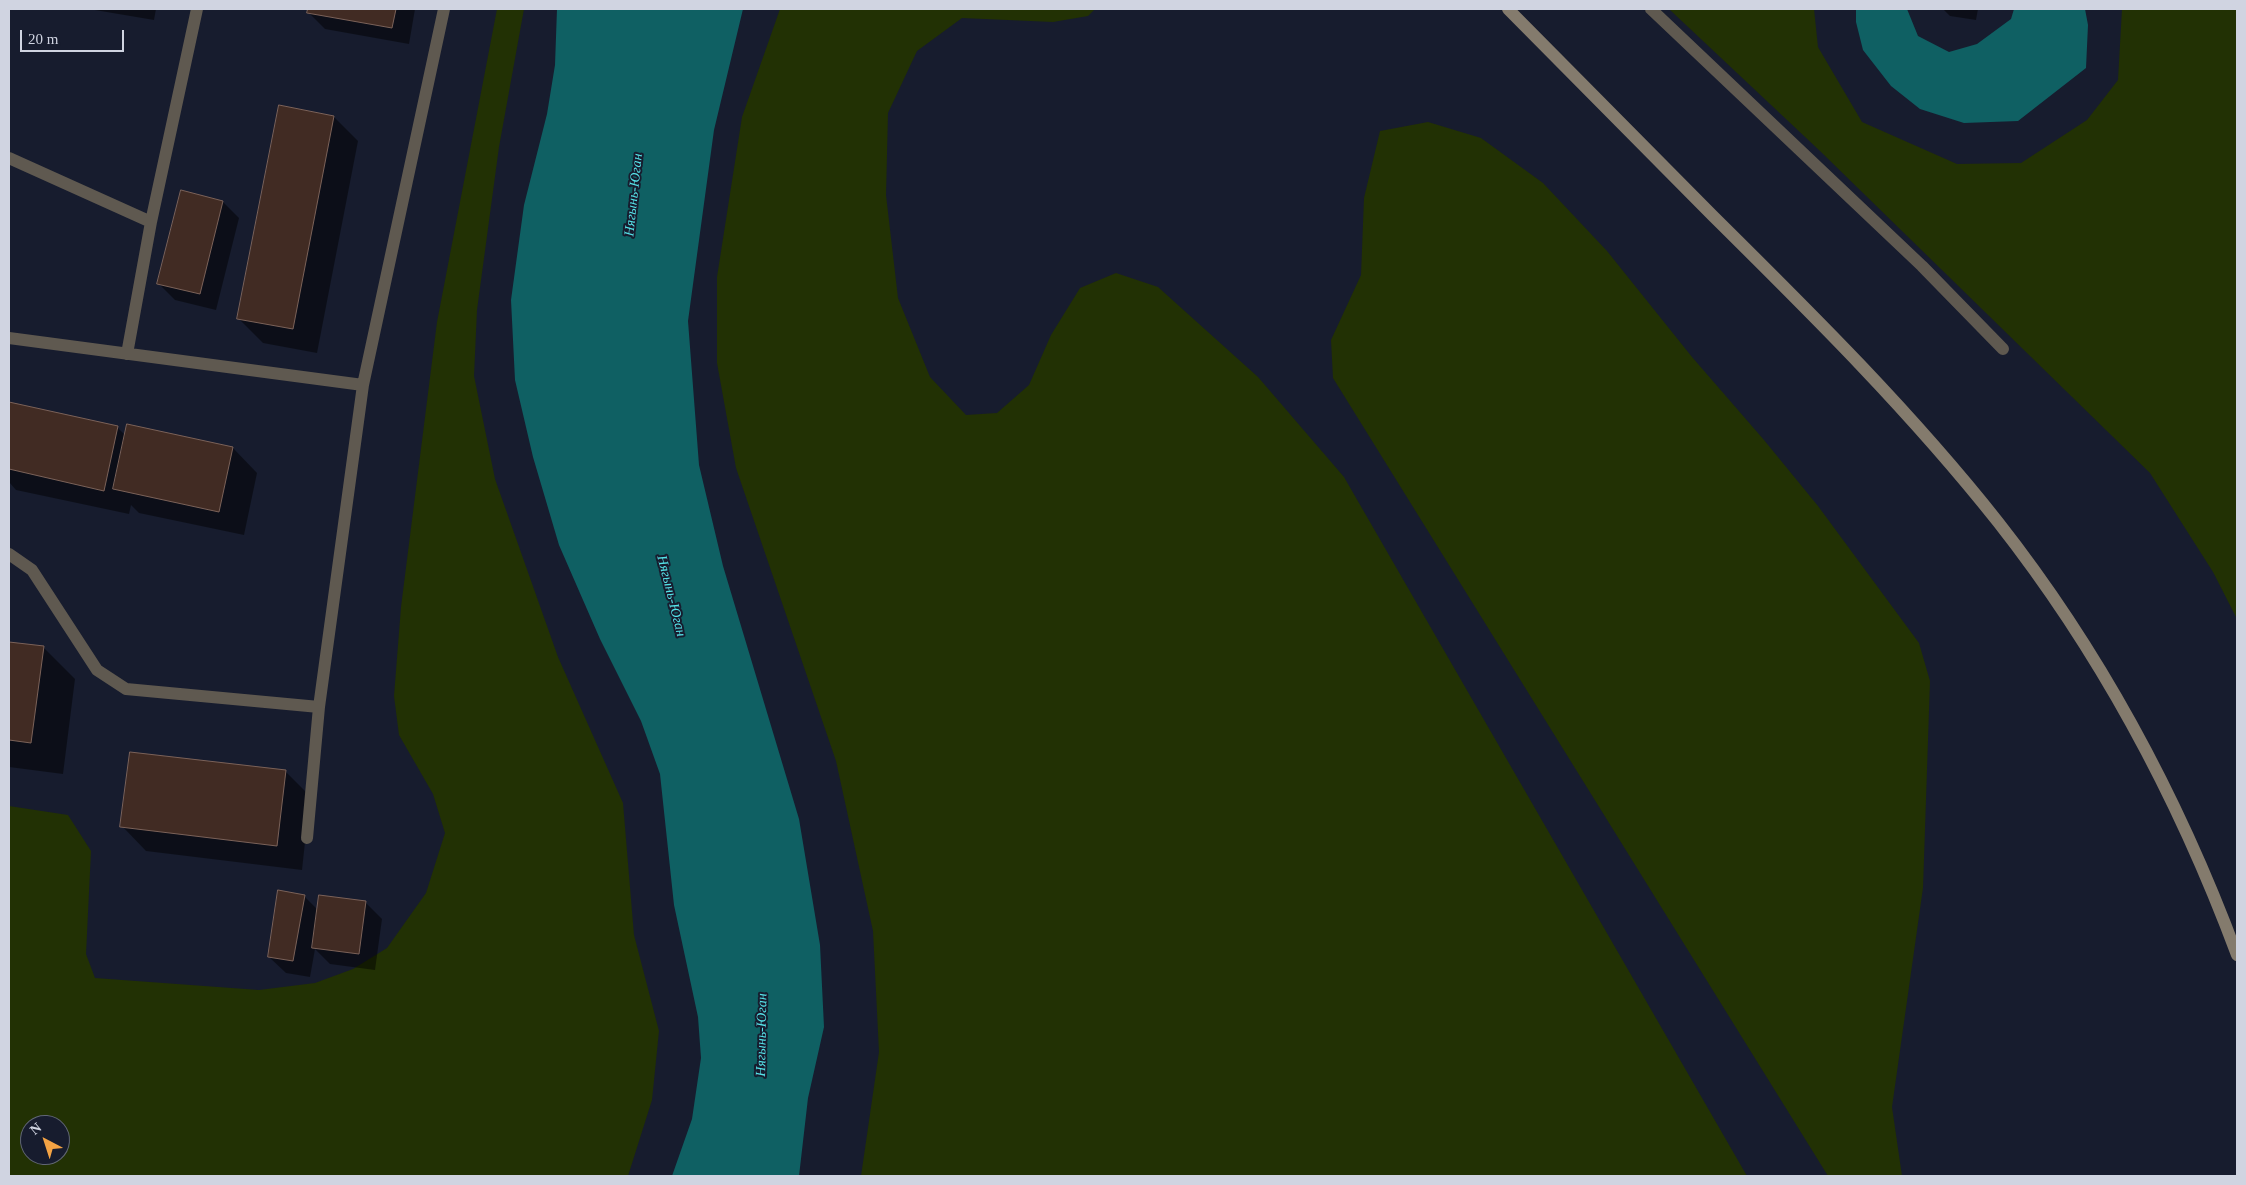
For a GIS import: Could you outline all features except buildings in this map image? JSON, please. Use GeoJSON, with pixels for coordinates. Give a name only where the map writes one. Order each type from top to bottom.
{"type":"FeatureCollection","features":[{"type":"Feature","properties":{"kind":"main road"},"geometry":{"type":"LineString","coordinates":[[1508,9],[1599,103],[1831,332],[1936,446],[1999,524],[2091,654],[2126,713],[2166,787],[2202,863],[2237,955]]}},
{"type":"Feature","properties":{"kind":"lane"},"geometry":{"type":"LineString","coordinates":[[127,354],[152,222],[197,9]]}},
{"type":"Feature","properties":{"kind":"lane"},"geometry":{"type":"LineString","coordinates":[[307,838],[319,707],[363,385],[444,9]]}},
{"type":"Feature","properties":{"kind":"lane"},"geometry":{"type":"LineString","coordinates":[[1651,9],[1922,266],[2003,349]]}},
{"type":"Feature","properties":{"kind":"lane"},"geometry":{"type":"LineString","coordinates":[[9,158],[152,222]]}},
{"type":"Feature","properties":{"kind":"lane"},"geometry":{"type":"LineString","coordinates":[[9,338],[363,385]]}},
{"type":"Feature","properties":{"kind":"lane"},"geometry":{"type":"LineString","coordinates":[[9,554],[32,570],[98,670],[126,688],[319,707]]}},
{"type":"Feature","properties":{"kind":"shaded area"},"geometry":{"type":"Polygon","coordinates":[[[497,9],[524,9],[499,147],[477,310],[474,376],[495,479],[558,657],[623,803],[634,935],[659,1031],[652,1100],[628,1176],[9,1176],[9,806],[68,815],[91,851],[86,954],[95,978],[259,990],[315,983],[353,969],[387,948],[426,893],[445,833],[433,794],[399,735],[394,696],[401,607],[437,322],[497,9]]]}},
{"type":"Feature","properties":{"kind":"shaded area"},"geometry":{"type":"Polygon","coordinates":[[[780,9],[1095,9],[1088,16],[1053,22],[962,18],[917,51],[888,113],[886,195],[898,298],[930,377],[966,415],[997,413],[1029,385],[1051,335],[1080,288],[1116,273],[1158,287],[1258,377],[1344,477],[1747,1176],[861,1176],[879,1052],[873,931],[836,761],[736,468],[717,363],[717,277],[742,117],[780,9]]]}},
{"type":"Feature","properties":{"kind":"shaded area"},"geometry":{"type":"Polygon","coordinates":[[[1669,9],[1814,9],[1818,47],[1862,122],[1957,164],[2021,163],[2087,120],[2118,80],[2122,9],[2237,9],[2237,619],[2213,572],[2150,473],[1820,151],[1669,9]]]}},
{"type":"Feature","properties":{"kind":"shaded area"},"geometry":{"type":"Polygon","coordinates":[[[1428,122],[1481,138],[1543,183],[1607,251],[1692,357],[1818,506],[1919,643],[1930,681],[1923,888],[1892,1107],[1902,1176],[1828,1176],[1333,378],[1331,340],[1361,275],[1364,198],[1380,131],[1428,122]]]}},
{"type":"Feature","properties":{"kind":"water","name":"Нягынь-Юган"},"geometry":{"type":"Polygon","coordinates":[[[557,9],[743,9],[714,130],[688,321],[699,465],[723,566],[799,819],[820,945],[824,1027],[808,1098],[799,1176],[672,1176],[692,1119],[701,1058],[698,1017],[674,905],[660,774],[641,721],[600,639],[559,545],[533,457],[515,380],[511,300],[524,205],[547,114],[555,65],[557,9]]]}},
{"type":"Feature","properties":{"kind":"water"},"geometry":{"type":"Polygon","coordinates":[[[1856,9],[1907,9],[1918,36],[1949,52],[1977,44],[2011,19],[2014,9],[2085,9],[2088,25],[2086,68],[2018,121],[1964,123],[1920,109],[1891,86],[1863,50],[1856,22],[1856,9]]]}}]}
